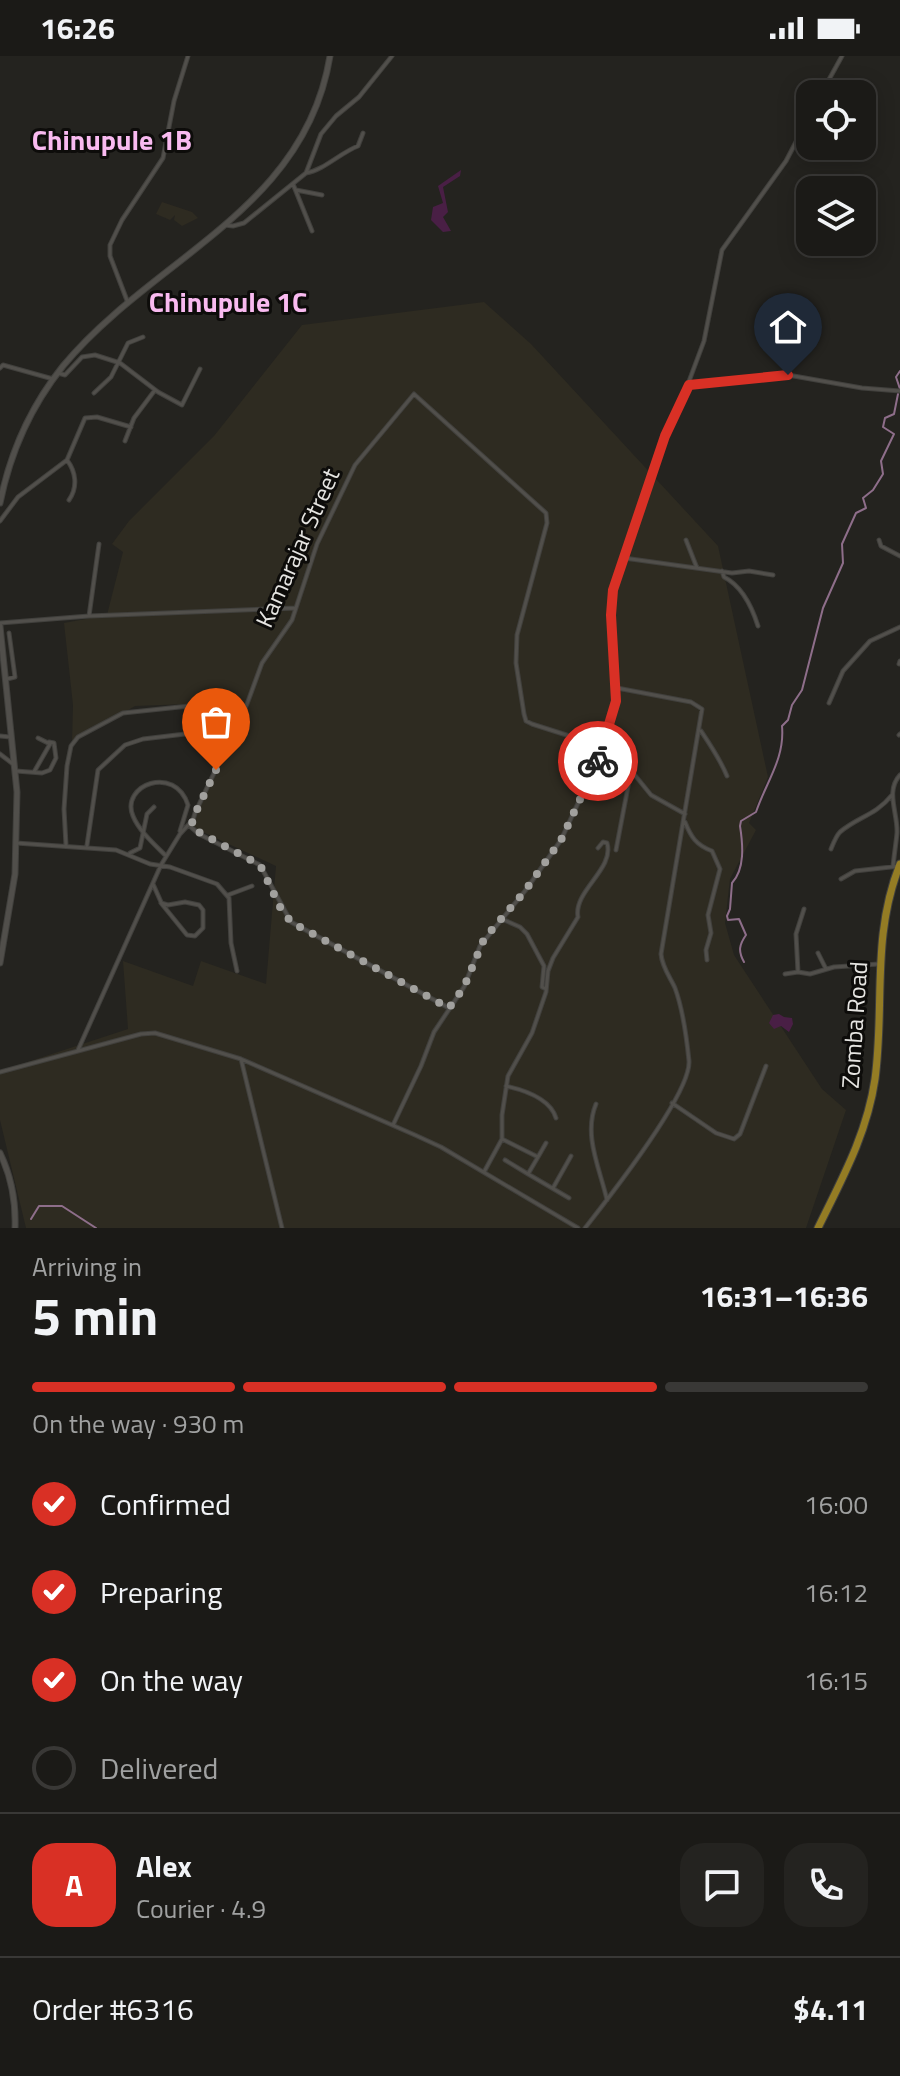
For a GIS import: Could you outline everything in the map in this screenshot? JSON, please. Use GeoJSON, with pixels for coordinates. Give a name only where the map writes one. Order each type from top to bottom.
{"type":"FeatureCollection","features":[{"type":"Feature","properties":{"kind":"highway","name":"Zomba Road"},"geometry":{"type":"LineString","coordinates":[[818,1228],[849,1167],[867,1119],[876,1065],[879,964],[885,920],[898,869]]}},
{"type":"Feature","properties":{"kind":"main road"},"geometry":{"type":"LineString","coordinates":[[0,503],[28,419],[53,379],[95,332],[259,195],[292,154],[317,106],[330,56]]}},
{"type":"Feature","properties":{"kind":"main road"},"geometry":{"type":"LineString","coordinates":[[0,624],[16,768],[12,897],[0,963]]}},
{"type":"Feature","properties":{"kind":"main road"},"geometry":{"type":"LineString","coordinates":[[0,1153],[14,1194],[15,1228]]}},
{"type":"Feature","properties":{"kind":"street"},"geometry":{"type":"LineString","coordinates":[[128,303],[110,256],[110,245],[122,220],[163,158],[174,101],[188,56]]}},
{"type":"Feature","properties":{"kind":"street"},"geometry":{"type":"LineString","coordinates":[[224,225],[244,223],[306,173],[321,134],[336,116],[356,101],[392,56]]}},
{"type":"Feature","properties":{"kind":"street"},"geometry":{"type":"LineString","coordinates":[[829,80],[842,56]]}},
{"type":"Feature","properties":{"kind":"street"},"geometry":{"type":"LineString","coordinates":[[306,173],[313,172],[343,151],[356,147],[363,133]]}},
{"type":"Feature","properties":{"kind":"street"},"geometry":{"type":"LineString","coordinates":[[393,1125],[434,1032],[464,987],[480,946],[561,840],[604,747],[615,711],[617,688],[611,600],[624,558],[665,436],[689,385],[704,341],[722,250],[786,161],[796,142]]}},
{"type":"Feature","properties":{"kind":"street"},"geometry":{"type":"LineString","coordinates":[[293,184],[312,231]]}},
{"type":"Feature","properties":{"kind":"street"},"geometry":{"type":"LineString","coordinates":[[296,190],[322,195]]}},
{"type":"Feature","properties":{"kind":"street"},"geometry":{"type":"LineString","coordinates":[[94,393],[100,390],[120,363],[128,343],[143,337]]}},
{"type":"Feature","properties":{"kind":"street"},"geometry":{"type":"LineString","coordinates":[[58,373],[65,375],[86,355],[120,363],[155,390],[184,405],[200,369]]}},
{"type":"Feature","properties":{"kind":"street"},"geometry":{"type":"LineString","coordinates":[[0,368],[3,365],[11,366],[53,379]]}},
{"type":"Feature","properties":{"kind":"street"},"geometry":{"type":"LineString","coordinates":[[689,385],[788,375],[862,388],[900,391]]}},
{"type":"Feature","properties":{"kind":"street"},"geometry":{"type":"LineString","coordinates":[[125,441],[134,418],[141,413],[155,390]]}},
{"type":"Feature","properties":{"kind":"street","name":"Kamarajar Street"},"geometry":{"type":"LineString","coordinates":[[192,822],[262,663],[292,620],[317,544],[355,465],[414,394],[546,513],[547,523],[517,635],[516,663],[525,718],[532,724],[604,747]]}},
{"type":"Feature","properties":{"kind":"street"},"geometry":{"type":"LineString","coordinates":[[0,521],[18,497],[67,460],[78,429],[89,416],[131,427]]}},
{"type":"Feature","properties":{"kind":"street"},"geometry":{"type":"LineString","coordinates":[[67,460],[73,470],[75,484],[69,500]]}},
{"type":"Feature","properties":{"kind":"street"},"geometry":{"type":"LineString","coordinates":[[686,540],[697,568]]}},
{"type":"Feature","properties":{"kind":"street"},"geometry":{"type":"LineString","coordinates":[[879,540],[881,546],[900,556]]}},
{"type":"Feature","properties":{"kind":"street"},"geometry":{"type":"LineString","coordinates":[[89,616],[99,544]]}},
{"type":"Feature","properties":{"kind":"street"},"geometry":{"type":"LineString","coordinates":[[624,558],[773,575]]}},
{"type":"Feature","properties":{"kind":"street"},"geometry":{"type":"LineString","coordinates":[[722,571],[724,577],[751,602],[758,626]]}},
{"type":"Feature","properties":{"kind":"street"},"geometry":{"type":"LineString","coordinates":[[0,624],[89,616],[296,608]]}},
{"type":"Feature","properties":{"kind":"street"},"geometry":{"type":"LineString","coordinates":[[829,703],[843,671],[870,641],[900,627]]}},
{"type":"Feature","properties":{"kind":"street"},"geometry":{"type":"LineString","coordinates":[[7,679],[15,677],[9,633]]}},
{"type":"Feature","properties":{"kind":"street"},"geometry":{"type":"LineString","coordinates":[[0,693],[8,687]]}},
{"type":"Feature","properties":{"kind":"street"},"geometry":{"type":"LineString","coordinates":[[585,1228],[627,1174],[672,1103],[689,1065],[676,993],[661,954],[703,713],[700,705],[617,688]]}},
{"type":"Feature","properties":{"kind":"street"},"geometry":{"type":"LineString","coordinates":[[66,845],[64,809],[67,766],[71,746],[78,737],[123,713],[232,699],[235,706],[230,723],[219,740]]}},
{"type":"Feature","properties":{"kind":"street"},"geometry":{"type":"LineString","coordinates":[[700,730],[708,745],[720,756],[727,776]]}},
{"type":"Feature","properties":{"kind":"street"},"geometry":{"type":"LineString","coordinates":[[86,847],[97,775],[111,756],[135,741],[202,732],[228,744]]}},
{"type":"Feature","properties":{"kind":"street"},"geometry":{"type":"LineString","coordinates":[[0,736],[13,737]]}},
{"type":"Feature","properties":{"kind":"street"},"geometry":{"type":"LineString","coordinates":[[0,754],[16,768],[48,772],[56,758],[54,744],[38,738]]}},
{"type":"Feature","properties":{"kind":"street"},"geometry":{"type":"LineString","coordinates":[[34,772],[49,742]]}},
{"type":"Feature","properties":{"kind":"street"},"geometry":{"type":"LineString","coordinates":[[599,759],[625,763],[651,795],[684,812],[691,837],[699,846],[712,851],[720,869],[708,915],[711,933],[706,950],[707,960]]}},
{"type":"Feature","properties":{"kind":"street"},"geometry":{"type":"LineString","coordinates":[[616,850],[631,769]]}},
{"type":"Feature","properties":{"kind":"street"},"geometry":{"type":"LineString","coordinates":[[841,879],[855,871],[898,869],[892,795],[895,780],[900,775]]}},
{"type":"Feature","properties":{"kind":"street"},"geometry":{"type":"LineString","coordinates":[[166,856],[131,813],[135,795],[147,785],[168,783],[179,788],[188,805],[180,834]]}},
{"type":"Feature","properties":{"kind":"street"},"geometry":{"type":"LineString","coordinates":[[831,849],[839,832],[857,819],[879,810],[892,795]]}},
{"type":"Feature","properties":{"kind":"street"},"geometry":{"type":"LineString","coordinates":[[128,853],[140,848],[147,814],[154,807]]}},
{"type":"Feature","properties":{"kind":"street"},"geometry":{"type":"LineString","coordinates":[[78,1050],[161,865],[180,834],[192,822]]}},
{"type":"Feature","properties":{"kind":"street"},"geometry":{"type":"LineString","coordinates":[[192,822],[191,827],[196,832],[260,865],[280,907],[291,922],[449,1008]]}},
{"type":"Feature","properties":{"kind":"street"},"geometry":{"type":"LineString","coordinates":[[484,1172],[502,1139],[508,1076],[532,1033],[553,958],[578,917],[580,900],[608,855],[607,843],[603,842],[598,848]]}},
{"type":"Feature","properties":{"kind":"street"},"geometry":{"type":"LineString","coordinates":[[16,843],[66,845],[128,853],[150,864],[217,884],[228,895],[231,943],[237,971]]}},
{"type":"Feature","properties":{"kind":"street"},"geometry":{"type":"LineString","coordinates":[[153,884],[161,903],[187,935],[199,933],[204,925],[201,907],[185,902],[161,903]]}},
{"type":"Feature","properties":{"kind":"street"},"geometry":{"type":"LineString","coordinates":[[228,895],[252,886]]}},
{"type":"Feature","properties":{"kind":"street"},"geometry":{"type":"LineString","coordinates":[[798,972],[796,934],[804,909]]}},
{"type":"Feature","properties":{"kind":"street"},"geometry":{"type":"LineString","coordinates":[[502,919],[520,927],[527,934],[544,966],[542,987],[546,989]]}},
{"type":"Feature","properties":{"kind":"street"},"geometry":{"type":"LineString","coordinates":[[818,953],[826,969]]}},
{"type":"Feature","properties":{"kind":"street"},"geometry":{"type":"LineString","coordinates":[[785,974],[810,974],[826,969],[879,964]]}},
{"type":"Feature","properties":{"kind":"street"},"geometry":{"type":"LineString","coordinates":[[0,1072],[152,1033],[241,1059],[393,1125],[441,1147],[578,1228]]}},
{"type":"Feature","properties":{"kind":"street"},"geometry":{"type":"LineString","coordinates":[[241,1059],[282,1228]]}},
{"type":"Feature","properties":{"kind":"street"},"geometry":{"type":"LineString","coordinates":[[672,1103],[716,1133],[734,1139],[740,1134],[766,1066]]}},
{"type":"Feature","properties":{"kind":"street"},"geometry":{"type":"LineString","coordinates":[[506,1086],[531,1093],[551,1107],[556,1118]]}},
{"type":"Feature","properties":{"kind":"street"},"geometry":{"type":"LineString","coordinates":[[596,1104],[590,1133],[607,1200]]}},
{"type":"Feature","properties":{"kind":"street"},"geometry":{"type":"LineString","coordinates":[[502,1139],[538,1157]]}},
{"type":"Feature","properties":{"kind":"street"},"geometry":{"type":"LineString","coordinates":[[528,1174],[546,1143]]}},
{"type":"Feature","properties":{"kind":"street"},"geometry":{"type":"LineString","coordinates":[[553,1188],[571,1156]]}},
{"type":"Feature","properties":{"kind":"street"},"geometry":{"type":"LineString","coordinates":[[505,1160],[569,1198]]}},
{"type":"Feature","properties":{"kind":"shaded area"},"geometry":{"type":"Polygon","coordinates":[[[461,170],[460,176],[443,187],[448,212],[443,217],[451,231],[443,232],[431,220],[433,207],[443,203],[438,186],[461,170]]]}},
{"type":"Feature","properties":{"kind":"shaded area"},"geometry":{"type":"Polygon","coordinates":[[[162,202],[192,212],[198,218],[182,226],[174,220],[175,215],[170,220],[156,214],[162,202]]]}},
{"type":"Feature","properties":{"kind":"shaded area"},"geometry":{"type":"Polygon","coordinates":[[[484,302],[531,344],[718,546],[768,777],[749,823],[756,830],[730,879],[725,923],[734,955],[822,1089],[846,1110],[806,1228],[26,1228],[0,1120],[0,1071],[128,1029],[123,961],[193,986],[201,961],[266,984],[276,866],[192,827],[239,702],[135,706],[72,743],[73,705],[64,623],[107,615],[123,552],[112,544],[129,521],[214,436],[302,325],[484,302]]]}},
{"type":"Feature","properties":{"kind":"shaded area"},"geometry":{"type":"Polygon","coordinates":[[[773,1015],[792,1018],[789,1032],[781,1026],[774,1029],[769,1023],[773,1015]]]}},
{"type":"Feature","properties":{"kind":"waterway"},"geometry":{"type":"LineString","coordinates":[[900,371],[896,377],[900,389]]}},
{"type":"Feature","properties":{"kind":"waterway"},"geometry":{"type":"LineString","coordinates":[[744,962],[740,948],[746,935],[739,919],[728,920],[727,916],[732,883],[741,864],[741,821],[756,812],[778,760],[782,726],[802,690],[823,608],[843,563],[842,544],[856,513],[866,508],[863,498],[873,490],[883,474],[881,461],[894,434],[883,427],[885,418],[894,414],[898,394]]}},
{"type":"Feature","properties":{"kind":"waterway"},"geometry":{"type":"LineString","coordinates":[[31,1219],[39,1206],[62,1206],[96,1228]]}},
{"type":"Feature","properties":{"kind":"way so far"},"geometry":{"type":"LineString","coordinates":[[216,770],[191,827],[260,865],[285,916],[298,927],[432,996],[449,1008],[470,977],[484,939],[552,856],[572,822],[598,761]]}},
{"type":"Feature","properties":{"kind":"district","name":"Chinupule 1B"},"geometry":{"type":"Point","coordinates":[112,140]}},
{"type":"Feature","properties":{"kind":"district","name":"Chinupule 1C"},"geometry":{"type":"Point","coordinates":[228,302]}},
{"type":"Feature","properties":{"kind":"route"},"geometry":{"type":"LineString","coordinates":[[598,761],[616,701],[611,615],[613,590],[673,417],[689,385],[788,375]]}}]}
